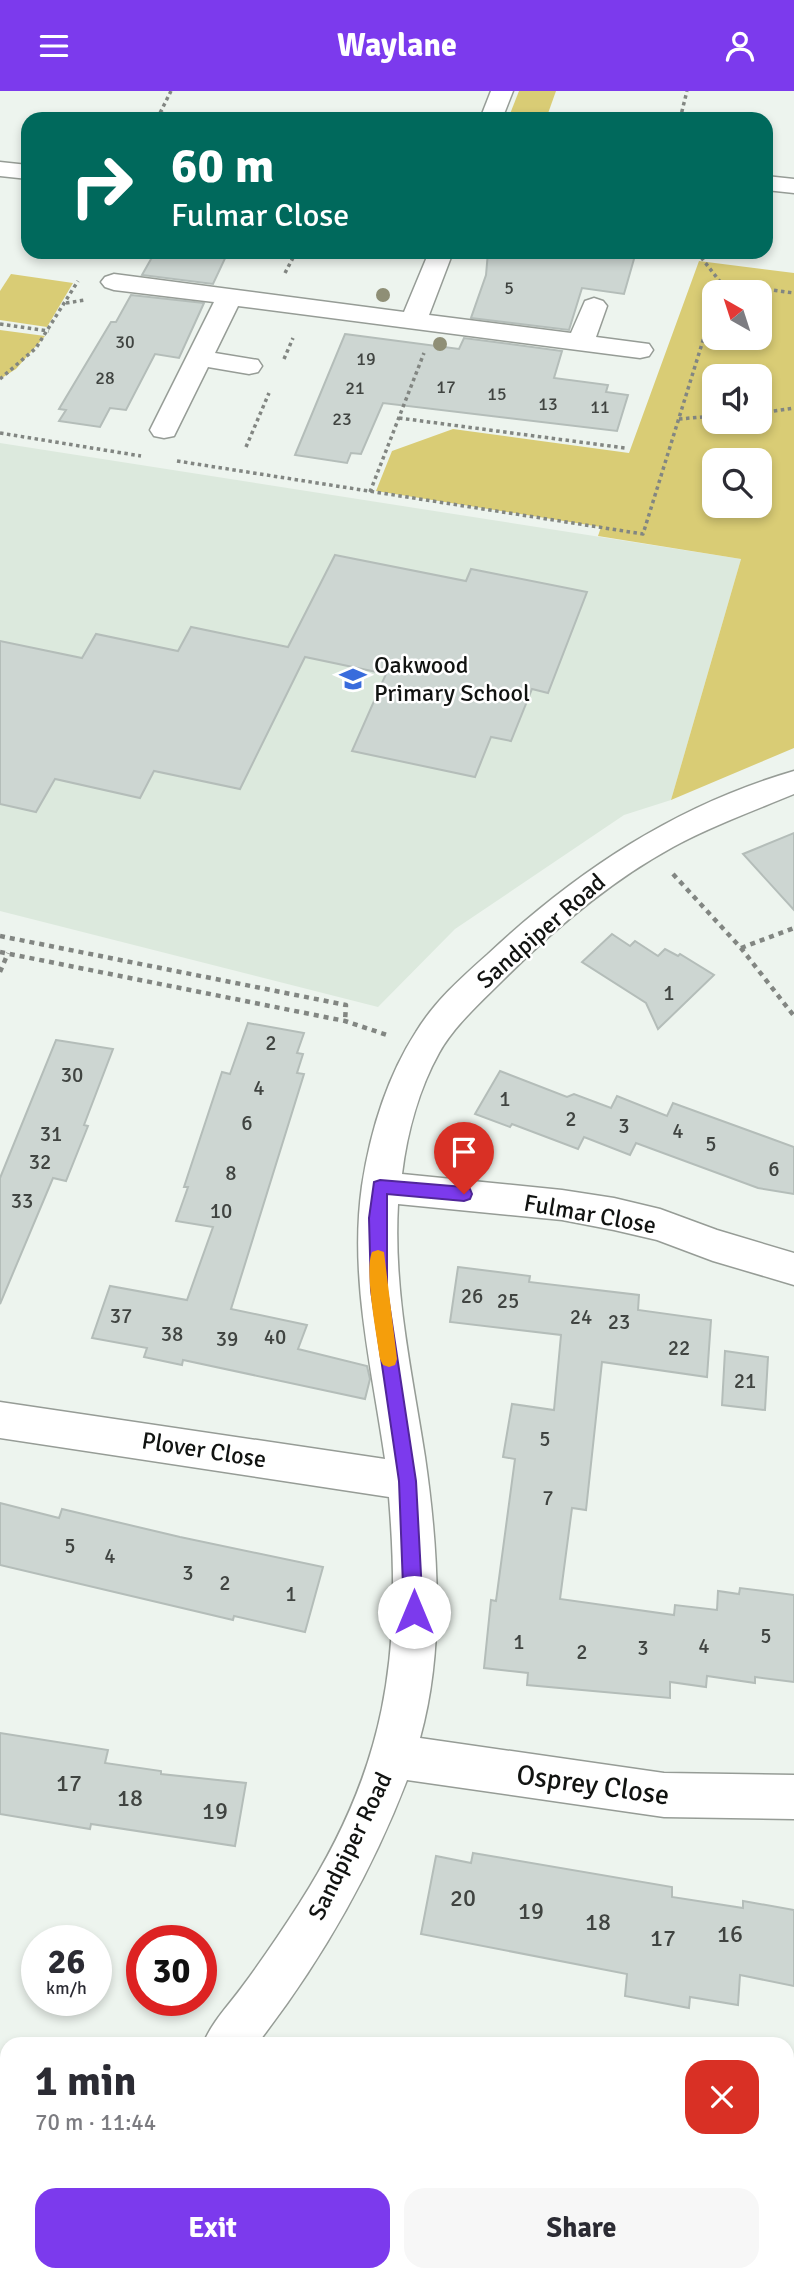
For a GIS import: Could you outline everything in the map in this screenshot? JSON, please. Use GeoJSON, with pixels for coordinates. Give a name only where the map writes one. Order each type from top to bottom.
{"type":"FeatureCollection","features":[{"type":"Feature","properties":{"kind":"street"},"geometry":{"type":"LineString","coordinates":[[494,112],[502,91]]}},
{"type":"Feature","properties":{"kind":"street"},"geometry":{"type":"LineString","coordinates":[[0,169],[21,171]]}},
{"type":"Feature","properties":{"kind":"street"},"geometry":{"type":"LineString","coordinates":[[773,184],[794,186]]}},
{"type":"Feature","properties":{"kind":"street"},"geometry":{"type":"LineString","coordinates":[[425,322],[439,259]]}},
{"type":"Feature","properties":{"kind":"street"},"geometry":{"type":"LineString","coordinates":[[114,282],[640,350]]}},
{"type":"Feature","properties":{"kind":"street"},"geometry":{"type":"LineString","coordinates":[[164,430],[229,297]]}},
{"type":"Feature","properties":{"kind":"street"},"geometry":{"type":"LineString","coordinates":[[582,343],[594,306]]}},
{"type":"Feature","properties":{"kind":"street"},"geometry":{"type":"LineString","coordinates":[[199,358],[249,366]]}},
{"type":"Feature","properties":{"kind":"street","name":"Sandpiper Road"},"geometry":{"type":"LineString","coordinates":[[233,2037],[264,1998],[319,1915],[364,1830],[394,1756],[411,1675],[414,1591],[408,1481],[379,1290],[377,1218],[389,1134],[425,1047],[472,989],[519,943],[579,893],[648,847],[688,825],[794,782]]}},
{"type":"Feature","properties":{"kind":"street","name":"Fulmar Close"},"geometry":{"type":"LineString","coordinates":[[380,1187],[548,1204],[614,1214],[660,1225],[713,1245],[794,1269]]}},
{"type":"Feature","properties":{"kind":"street","name":"Plover Close"},"geometry":{"type":"LineString","coordinates":[[0,1420],[408,1481]]}},
{"type":"Feature","properties":{"kind":"street","name":"Osprey Close"},"geometry":{"type":"LineString","coordinates":[[394,1756],[664,1795],[794,1797]]}},
{"type":"Feature","properties":{"kind":"path"},"geometry":{"type":"LineString","coordinates":[[161,112],[172,91]]}},
{"type":"Feature","properties":{"kind":"path"},"geometry":{"type":"LineString","coordinates":[[682,112],[687,91]]}},
{"type":"Feature","properties":{"kind":"path"},"geometry":{"type":"LineString","coordinates":[[702,259],[719,280]]}},
{"type":"Feature","properties":{"kind":"path"},"geometry":{"type":"LineString","coordinates":[[0,379],[16,369],[49,331],[78,280]]}},
{"type":"Feature","properties":{"kind":"path"},"geometry":{"type":"LineString","coordinates":[[772,290],[794,293]]}},
{"type":"Feature","properties":{"kind":"path"},"geometry":{"type":"LineString","coordinates":[[370,492],[399,418],[425,322]]}},
{"type":"Feature","properties":{"kind":"path"},"geometry":{"type":"LineString","coordinates":[[0,324],[49,331]]}},
{"type":"Feature","properties":{"kind":"path"},"geometry":{"type":"LineString","coordinates":[[164,459],[643,534],[702,344]]}},
{"type":"Feature","properties":{"kind":"path"},"geometry":{"type":"LineString","coordinates":[[772,411],[794,408]]}},
{"type":"Feature","properties":{"kind":"path"},"geometry":{"type":"LineString","coordinates":[[679,419],[702,417]]}},
{"type":"Feature","properties":{"kind":"path"},"geometry":{"type":"LineString","coordinates":[[399,418],[625,447]]}},
{"type":"Feature","properties":{"kind":"path"},"geometry":{"type":"LineString","coordinates":[[0,433],[151,457]]}},
{"type":"Feature","properties":{"kind":"path"},"geometry":{"type":"LineString","coordinates":[[648,847],[741,948],[794,1016]]}},
{"type":"Feature","properties":{"kind":"path"},"geometry":{"type":"LineString","coordinates":[[741,948],[794,928]]}},
{"type":"Feature","properties":{"kind":"path"},"geometry":{"type":"LineString","coordinates":[[0,936],[346,1005],[345,1021],[0,952]]}},
{"type":"Feature","properties":{"kind":"path"},"geometry":{"type":"LineString","coordinates":[[0,972],[8,953]]}},
{"type":"Feature","properties":{"kind":"shaded area"},"geometry":{"type":"Polygon","coordinates":[[[519,91],[556,91],[548,112],[511,112],[519,91]]]}},
{"type":"Feature","properties":{"kind":"shaded area"},"geometry":{"type":"Polygon","coordinates":[[[699,261],[794,273],[794,748],[671,800],[741,559],[598,536],[601,527],[376,491],[392,451],[453,429],[629,453],[699,261]]]}},
{"type":"Feature","properties":{"kind":"shaded area"},"geometry":{"type":"Polygon","coordinates":[[[11,274],[73,283],[47,327],[0,320],[0,291],[11,274]]]}},
{"type":"Feature","properties":{"kind":"shaded area"},"geometry":{"type":"Polygon","coordinates":[[[0,330],[45,336],[16,369],[0,379],[0,330]]]}},
{"type":"Feature","properties":{"kind":"shaded area","name":"Oakwood Primary School"},"geometry":{"type":"Polygon","coordinates":[[[0,443],[741,559],[671,800],[624,815],[455,929],[378,1007],[0,911],[0,443]]]}},
{"type":"Feature","properties":{"kind":"building"},"geometry":{"type":"Polygon","coordinates":[[[151,259],[225,259],[213,284],[142,275],[151,259]]]}},
{"type":"Feature","properties":{"kind":"building"},"geometry":{"type":"Polygon","coordinates":[[[487,259],[634,259],[624,294],[582,288],[569,330],[471,318],[486,275],[487,259]]]}},
{"type":"Feature","properties":{"kind":"building"},"geometry":{"type":"Polygon","coordinates":[[[131,295],[204,303],[179,358],[155,354],[126,410],[110,408],[100,427],[59,421],[66,410],[59,409],[111,322],[116,322],[131,295]]]}},
{"type":"Feature","properties":{"kind":"building"},"geometry":{"type":"Polygon","coordinates":[[[345,334],[459,349],[464,338],[562,351],[554,378],[608,385],[606,392],[628,395],[617,431],[383,403],[361,454],[351,453],[347,463],[295,455],[345,334]]]}},
{"type":"Feature","properties":{"kind":"building"},"geometry":{"type":"Polygon","coordinates":[[[335,555],[466,581],[471,569],[587,592],[548,693],[532,689],[511,741],[491,737],[475,777],[352,751],[386,674],[305,657],[240,789],[154,771],[140,798],[55,779],[36,812],[0,804],[0,641],[82,658],[96,634],[178,651],[191,627],[288,647],[335,555]]]}},
{"type":"Feature","properties":{"kind":"building"},"geometry":{"type":"Polygon","coordinates":[[[794,833],[794,910],[743,854],[794,833]]]}},
{"type":"Feature","properties":{"kind":"building"},"geometry":{"type":"Polygon","coordinates":[[[612,934],[630,946],[635,941],[658,956],[665,949],[678,956],[680,954],[714,975],[658,1029],[646,1003],[582,962],[612,934]]]}},
{"type":"Feature","properties":{"kind":"building"},"geometry":{"type":"Polygon","coordinates":[[[248,1023],[304,1033],[297,1053],[303,1054],[297,1073],[304,1074],[231,1309],[307,1325],[298,1349],[367,1366],[370,1379],[365,1399],[183,1360],[182,1365],[144,1357],[147,1348],[92,1338],[110,1286],[187,1300],[213,1227],[176,1221],[188,1187],[184,1187],[222,1072],[230,1074],[248,1023]]]}},
{"type":"Feature","properties":{"kind":"building"},"geometry":{"type":"Polygon","coordinates":[[[56,1040],[113,1049],[84,1125],[88,1126],[66,1181],[53,1178],[0,1304],[0,1178],[56,1040]]]}},
{"type":"Feature","properties":{"kind":"building"},"geometry":{"type":"Polygon","coordinates":[[[500,1071],[567,1097],[574,1094],[611,1108],[617,1096],[667,1116],[673,1103],[794,1147],[794,1194],[758,1188],[636,1143],[630,1155],[584,1137],[578,1149],[512,1124],[510,1127],[475,1114],[500,1071]]]}},
{"type":"Feature","properties":{"kind":"building"},"geometry":{"type":"Polygon","coordinates":[[[458,1267],[530,1276],[529,1282],[639,1295],[638,1310],[711,1320],[707,1377],[602,1362],[586,1510],[572,1508],[560,1599],[674,1615],[675,1605],[717,1610],[718,1591],[739,1594],[740,1588],[794,1595],[794,1682],[755,1677],[755,1683],[707,1676],[706,1687],[670,1682],[670,1698],[527,1685],[528,1673],[484,1668],[491,1600],[496,1601],[515,1459],[503,1457],[512,1404],[554,1410],[561,1335],[450,1322],[458,1267]]]}},
{"type":"Feature","properties":{"kind":"building"},"geometry":{"type":"Polygon","coordinates":[[[725,1351],[768,1357],[765,1410],[722,1405],[725,1351]]]}},
{"type":"Feature","properties":{"kind":"building"},"geometry":{"type":"Polygon","coordinates":[[[0,1503],[59,1518],[62,1509],[323,1567],[305,1632],[234,1616],[233,1620],[0,1565],[0,1503]]]}},
{"type":"Feature","properties":{"kind":"building"},"geometry":{"type":"Polygon","coordinates":[[[0,1733],[108,1750],[105,1763],[161,1771],[161,1774],[246,1783],[235,1846],[91,1824],[90,1829],[0,1814],[0,1733]]]}},
{"type":"Feature","properties":{"kind":"building"},"geometry":{"type":"Polygon","coordinates":[[[473,1853],[672,1887],[672,1897],[743,1908],[743,1901],[794,1910],[794,1986],[740,1975],[738,2005],[690,1997],[689,2008],[625,1996],[627,1974],[421,1934],[436,1856],[471,1863],[473,1853]]]}},
{"type":"Feature","properties":{"kind":"slow traffic"},"geometry":{"type":"LineString","coordinates":[[378,1257],[379,1290],[389,1359]]}},
{"type":"Feature","properties":{"kind":"place","name":"Oakwood Primary School"},"geometry":{"type":"Point","coordinates":[353,679]}},
{"type":"Feature","properties":{"kind":"route"},"geometry":{"type":"LineString","coordinates":[[414,1612],[408,1481],[379,1290],[377,1218],[380,1187],[464,1194]]}}]}
